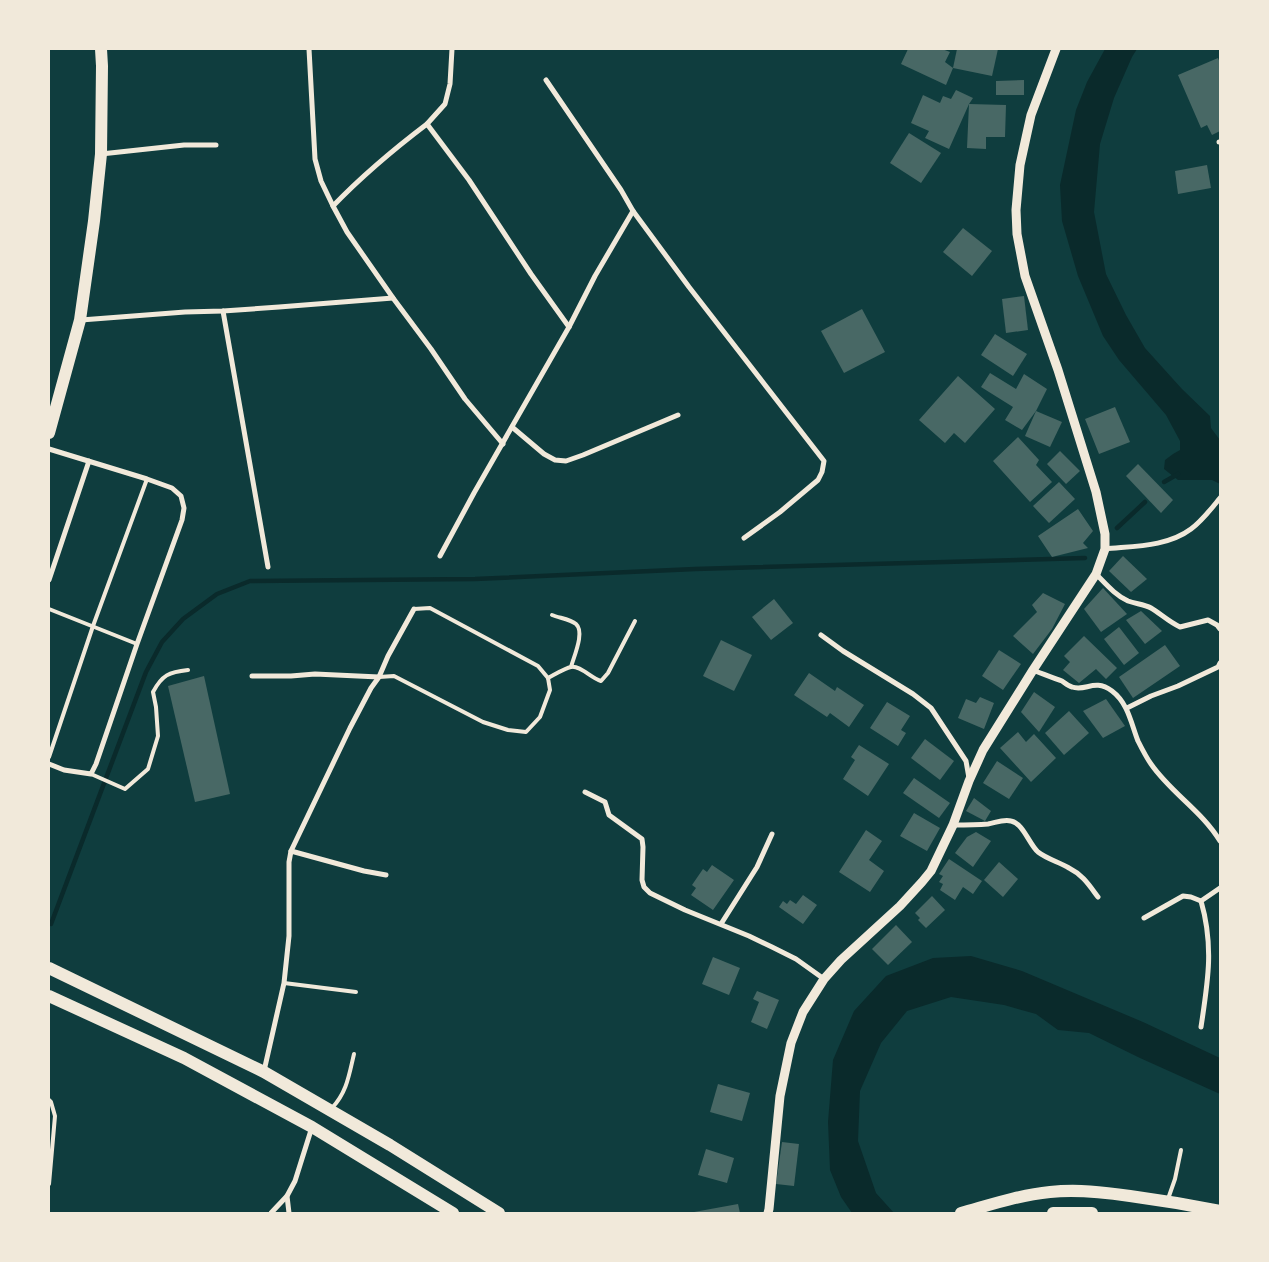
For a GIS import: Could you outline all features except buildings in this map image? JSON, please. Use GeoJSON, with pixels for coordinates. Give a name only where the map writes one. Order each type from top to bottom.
{"type":"FeatureCollection","features":[{"type":"Feature","properties":{"kind":"main road"},"geometry":{"type":"LineString","coordinates":[[49,433],[80,320],[94,221],[101,154],[101,49]]}},
{"type":"Feature","properties":{"kind":"main road"},"geometry":{"type":"LineString","coordinates":[[49,968],[264,1072],[390,1144],[499,1213]]}},
{"type":"Feature","properties":{"kind":"main road"},"geometry":{"type":"LineString","coordinates":[[49,996],[184,1058],[312,1127],[453,1213]]}},
{"type":"Feature","properties":{"kind":"main road"},"geometry":{"type":"LineString","coordinates":[[960,1213],[1028,1196],[1066,1191],[1096,1191],[1220,1211]]}},
{"type":"Feature","properties":{"kind":"main road"},"geometry":{"type":"LineString","coordinates":[[1052,1213],[1092,1213]]}},
{"type":"Feature","properties":{"kind":"street"},"geometry":{"type":"LineString","coordinates":[[309,49],[315,159],[321,181],[333,206],[348,232],[393,298],[465,399],[503,444]]}},
{"type":"Feature","properties":{"kind":"street"},"geometry":{"type":"LineString","coordinates":[[333,206],[352,186],[427,124],[444,104],[450,84],[452,49]]}},
{"type":"Feature","properties":{"kind":"street"},"geometry":{"type":"LineString","coordinates":[[769,1212],[780,1096],[791,1042],[803,1012],[824,979],[900,906],[931,871],[953,825],[983,750],[1096,574],[1105,549],[1105,534],[1096,492],[1026,276],[1017,234],[1016,210],[1020,166],[1031,114],[1056,49]]}},
{"type":"Feature","properties":{"kind":"street"},"geometry":{"type":"LineString","coordinates":[[546,80],[633,210],[689,287],[824,460],[822,472],[818,480],[780,512],[744,538]]}},
{"type":"Feature","properties":{"kind":"street"},"geometry":{"type":"LineString","coordinates":[[427,124],[469,180],[569,328]]}},
{"type":"Feature","properties":{"kind":"street"},"geometry":{"type":"LineString","coordinates":[[101,154],[184,145],[216,145]]}},
{"type":"Feature","properties":{"kind":"street"},"geometry":{"type":"LineString","coordinates":[[440,556],[569,328],[595,276],[633,210]]}},
{"type":"Feature","properties":{"kind":"street"},"geometry":{"type":"LineString","coordinates":[[80,320],[393,298]]}},
{"type":"Feature","properties":{"kind":"street"},"geometry":{"type":"LineString","coordinates":[[223,311],[268,567]]}},
{"type":"Feature","properties":{"kind":"street"},"geometry":{"type":"LineString","coordinates":[[512,427],[544,454],[556,460],[566,461],[678,415]]}},
{"type":"Feature","properties":{"kind":"street"},"geometry":{"type":"LineString","coordinates":[[49,449],[172,488],[181,496],[184,508],[182,520],[91,774],[64,770],[49,764]]}},
{"type":"Feature","properties":{"kind":"street"},"geometry":{"type":"LineString","coordinates":[[49,580],[89,461]]}},
{"type":"Feature","properties":{"kind":"street"},"geometry":{"type":"LineString","coordinates":[[1105,549],[1159,543],[1175,539],[1191,529],[1220,498]]}},
{"type":"Feature","properties":{"kind":"street"},"geometry":{"type":"LineString","coordinates":[[1096,574],[1113,592],[1126,600],[1151,608],[1173,624],[1184,627],[1208,620],[1220,629]]}},
{"type":"Feature","properties":{"kind":"street"},"geometry":{"type":"LineString","coordinates":[[264,1072],[284,984],[289,936],[289,862],[291,851],[350,728],[414,608]]}},
{"type":"Feature","properties":{"kind":"street"},"geometry":{"type":"LineString","coordinates":[[821,635],[843,651],[913,694],[931,708],[966,761],[969,781]]}},
{"type":"Feature","properties":{"kind":"street"},"geometry":{"type":"LineString","coordinates":[[1127,708],[1220,667]]}},
{"type":"Feature","properties":{"kind":"street"},"geometry":{"type":"LineString","coordinates":[[1033,670],[1071,687],[1103,685],[1119,697],[1127,708],[1139,741],[1150,762],[1167,784],[1188,802],[1210,826],[1220,841]]}},
{"type":"Feature","properties":{"kind":"street"},"geometry":{"type":"LineString","coordinates":[[252,676],[315,674],[379,676]]}},
{"type":"Feature","properties":{"kind":"street"},"geometry":{"type":"LineString","coordinates":[[585,792],[604,802],[609,815],[642,839],[642,880],[644,887],[650,893],[685,910],[749,936],[796,959],[824,979]]}},
{"type":"Feature","properties":{"kind":"street"},"geometry":{"type":"LineString","coordinates":[[953,825],[1011,821],[1026,835],[1031,845],[1038,852],[1071,868],[1084,878],[1098,897]]}},
{"type":"Feature","properties":{"kind":"street"},"geometry":{"type":"LineString","coordinates":[[721,924],[757,867],[772,834]]}},
{"type":"Feature","properties":{"kind":"street"},"geometry":{"type":"LineString","coordinates":[[291,851],[364,871],[386,875]]}},
{"type":"Feature","properties":{"kind":"street"},"geometry":{"type":"LineString","coordinates":[[1201,901],[1220,888]]}},
{"type":"Feature","properties":{"kind":"street"},"geometry":{"type":"LineString","coordinates":[[1144,918],[1183,896],[1201,901]]}},
{"type":"Feature","properties":{"kind":"street"},"geometry":{"type":"LineString","coordinates":[[1201,901],[1207,930],[1209,964],[1201,1027]]}},
{"type":"Feature","properties":{"kind":"street"},"geometry":{"type":"LineString","coordinates":[[271,1213],[286,1196],[295,1181],[312,1127]]}},
{"type":"Feature","properties":{"kind":"street"},"geometry":{"type":"LineString","coordinates":[[286,1196],[289,1213]]}},
{"type":"Feature","properties":{"kind":"lane"},"geometry":{"type":"LineString","coordinates":[[49,756],[93,626],[147,479]]}},
{"type":"Feature","properties":{"kind":"lane"},"geometry":{"type":"LineString","coordinates":[[379,676],[394,676],[483,722],[508,730],[526,732],[540,717],[550,690],[548,678],[538,666],[430,608],[414,608]]}},
{"type":"Feature","properties":{"kind":"lane"},"geometry":{"type":"LineString","coordinates":[[49,609],[137,644]]}},
{"type":"Feature","properties":{"kind":"lane"},"geometry":{"type":"LineString","coordinates":[[552,615],[575,622],[581,633],[571,667]]}},
{"type":"Feature","properties":{"kind":"lane"},"geometry":{"type":"LineString","coordinates":[[548,678],[571,667],[579,668],[594,679],[601,681],[608,673],[635,621]]}},
{"type":"Feature","properties":{"kind":"lane"},"geometry":{"type":"LineString","coordinates":[[91,774],[125,789],[148,769],[158,736],[156,707],[152,692],[158,681],[173,672],[188,670]]}},
{"type":"Feature","properties":{"kind":"lane"},"geometry":{"type":"LineString","coordinates":[[284,984],[356,992]]}},
{"type":"Feature","properties":{"kind":"lane"},"geometry":{"type":"LineString","coordinates":[[331,1110],[345,1091],[354,1054]]}},
{"type":"Feature","properties":{"kind":"lane"},"geometry":{"type":"LineString","coordinates":[[49,1100],[55,1116],[49,1184]]}},
{"type":"Feature","properties":{"kind":"lane"},"geometry":{"type":"LineString","coordinates":[[1167,1201],[1175,1179],[1181,1150]]}},
{"type":"Feature","properties":{"kind":"water"},"geometry":{"type":"Polygon","coordinates":[[[1105,49],[1137,49],[1114,98],[1100,144],[1094,212],[1106,274],[1145,348],[1182,389],[1210,416],[1211,428],[1220,440],[1220,484],[1212,480],[1178,480],[1164,469],[1165,460],[1180,450],[1180,441],[1166,415],[1119,360],[1103,336],[1078,276],[1062,221],[1060,185],[1076,110],[1087,82],[1105,49]]]}},
{"type":"Feature","properties":{"kind":"water"},"geometry":{"type":"Polygon","coordinates":[[[971,956],[1022,971],[1143,1022],[1220,1058],[1220,1094],[1089,1033],[1058,1030],[1036,1014],[1004,1005],[951,997],[907,1011],[881,1043],[860,1091],[858,1141],[876,1193],[894,1213],[852,1213],[841,1197],[830,1170],[828,1122],[833,1060],[854,1011],[886,976],[933,958],[971,956]]]}},
{"type":"Feature","properties":{"kind":"waterway"},"geometry":{"type":"LineString","coordinates":[[1164,482],[1178,474]]}},
{"type":"Feature","properties":{"kind":"waterway"},"geometry":{"type":"LineString","coordinates":[[1117,528],[1145,502]]}},
{"type":"Feature","properties":{"kind":"waterway"},"geometry":{"type":"LineString","coordinates":[[51,924],[146,672],[162,642],[183,619],[217,594],[250,581],[475,579],[695,569],[1085,558]]}}]}
